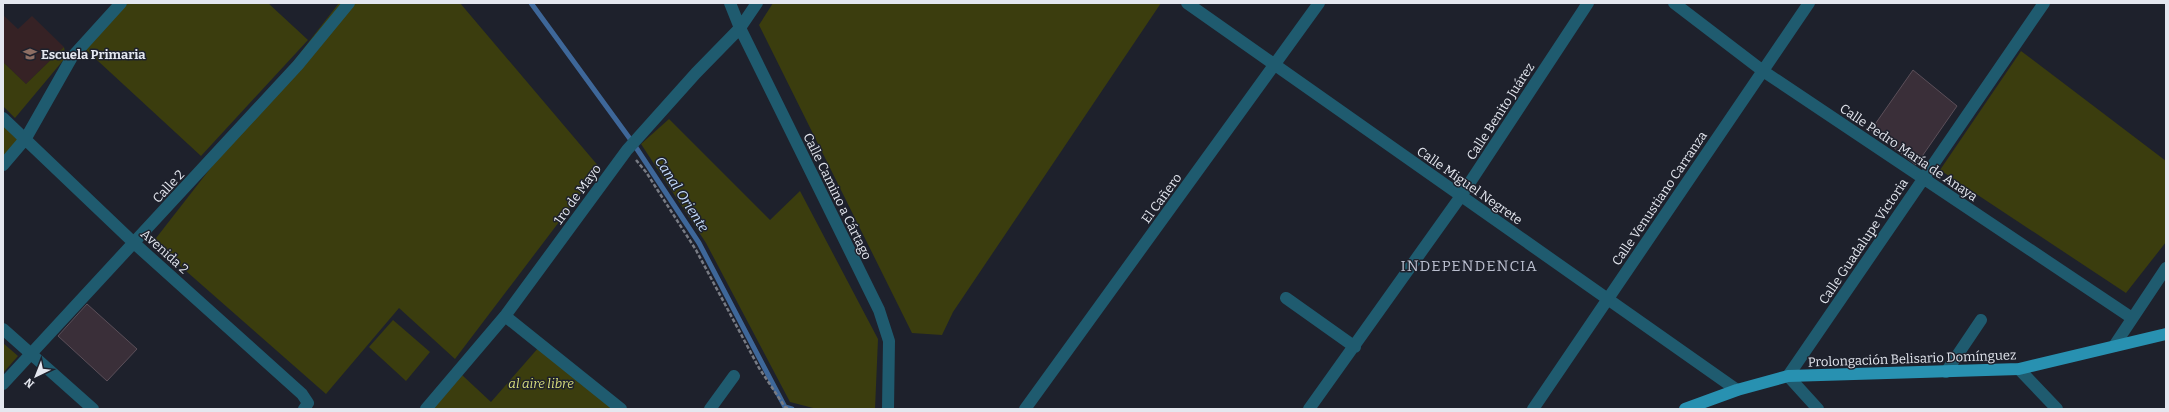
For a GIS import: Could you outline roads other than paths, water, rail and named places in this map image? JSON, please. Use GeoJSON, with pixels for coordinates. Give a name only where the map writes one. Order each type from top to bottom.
{"type":"FeatureCollection","features":[{"type":"Feature","properties":{"kind":"main road","name":"Prolongación Belisario Domínguez"},"geometry":{"type":"LineString","coordinates":[[1685,409],[1737,390],[1788,376],[2019,369],[2166,334]]}},
{"type":"Feature","properties":{"kind":"street"},"geometry":{"type":"LineString","coordinates":[[3,164],[26,138],[72,56],[121,3]]}},
{"type":"Feature","properties":{"kind":"street","name":"Calle Camino a Cártago"},"geometry":{"type":"LineString","coordinates":[[730,3],[740,28],[879,310],[889,341],[888,408]]}},
{"type":"Feature","properties":{"kind":"street","name":"1ro de Mayo"},"geometry":{"type":"LineString","coordinates":[[426,409],[505,316],[627,150],[696,73],[740,28],[757,3]]}},
{"type":"Feature","properties":{"kind":"street","name":"Calle Miguel Negrete"},"geometry":{"type":"LineString","coordinates":[[1187,3],[1737,390]]}},
{"type":"Feature","properties":{"kind":"street","name":"El Cañero"},"geometry":{"type":"LineString","coordinates":[[1025,409],[1275,66],[1319,3]]}},
{"type":"Feature","properties":{"kind":"street","name":"Calle Benito Juárez"},"geometry":{"type":"LineString","coordinates":[[1309,409],[1355,347],[1460,196],[1588,3]]}},
{"type":"Feature","properties":{"kind":"street","name":"Calle Pedro María de Anaya"},"geometry":{"type":"LineString","coordinates":[[1674,3],[1763,71],[2132,318]]}},
{"type":"Feature","properties":{"kind":"street","name":"Calle Venustiano Carranza"},"geometry":{"type":"LineString","coordinates":[[1533,409],[1809,3]]}},
{"type":"Feature","properties":{"kind":"street","name":"Calle Guadalupe Victoria"},"geometry":{"type":"LineString","coordinates":[[1788,376],[2044,3]]}},
{"type":"Feature","properties":{"kind":"street","name":"Calle 2"},"geometry":{"type":"LineString","coordinates":[[3,384],[298,65],[342,5]]}},
{"type":"Feature","properties":{"kind":"street","name":"Avenida 2"},"geometry":{"type":"LineString","coordinates":[[3,118],[26,138],[134,243],[302,394],[306,406]]}},
{"type":"Feature","properties":{"kind":"street"},"geometry":{"type":"LineString","coordinates":[[2114,346],[2166,268]]}},
{"type":"Feature","properties":{"kind":"street"},"geometry":{"type":"LineString","coordinates":[[1286,298],[1355,347]]}},
{"type":"Feature","properties":{"kind":"street"},"geometry":{"type":"LineString","coordinates":[[505,316],[621,409]]}},
{"type":"Feature","properties":{"kind":"street"},"geometry":{"type":"LineString","coordinates":[[1946,372],[1981,320]]}},
{"type":"Feature","properties":{"kind":"street"},"geometry":{"type":"LineString","coordinates":[[3,329],[93,409]]}},
{"type":"Feature","properties":{"kind":"street"},"geometry":{"type":"LineString","coordinates":[[2019,369],[2057,409]]}},
{"type":"Feature","properties":{"kind":"street"},"geometry":{"type":"LineString","coordinates":[[710,409],[734,376]]}},
{"type":"Feature","properties":{"kind":"street"},"geometry":{"type":"LineString","coordinates":[[1788,376],[1818,409]]}},
{"type":"Feature","properties":{"kind":"waterway","name":"Canal Oriente"},"geometry":{"type":"LineString","coordinates":[[531,3],[633,143],[699,243],[785,407],[792,409]]}},
{"type":"Feature","properties":{"kind":"place","name":"Escuela Primaria"},"geometry":{"type":"Point","coordinates":[30,54]}},
{"type":"Feature","properties":{"kind":"district","name":"INDEPENDENCIA"},"geometry":{"type":"Point","coordinates":[1469,266]}},
{"type":"Feature","properties":{"kind":"park label","name":"al aire libre"},"geometry":{"type":"Point","coordinates":[541,383]}}]}
